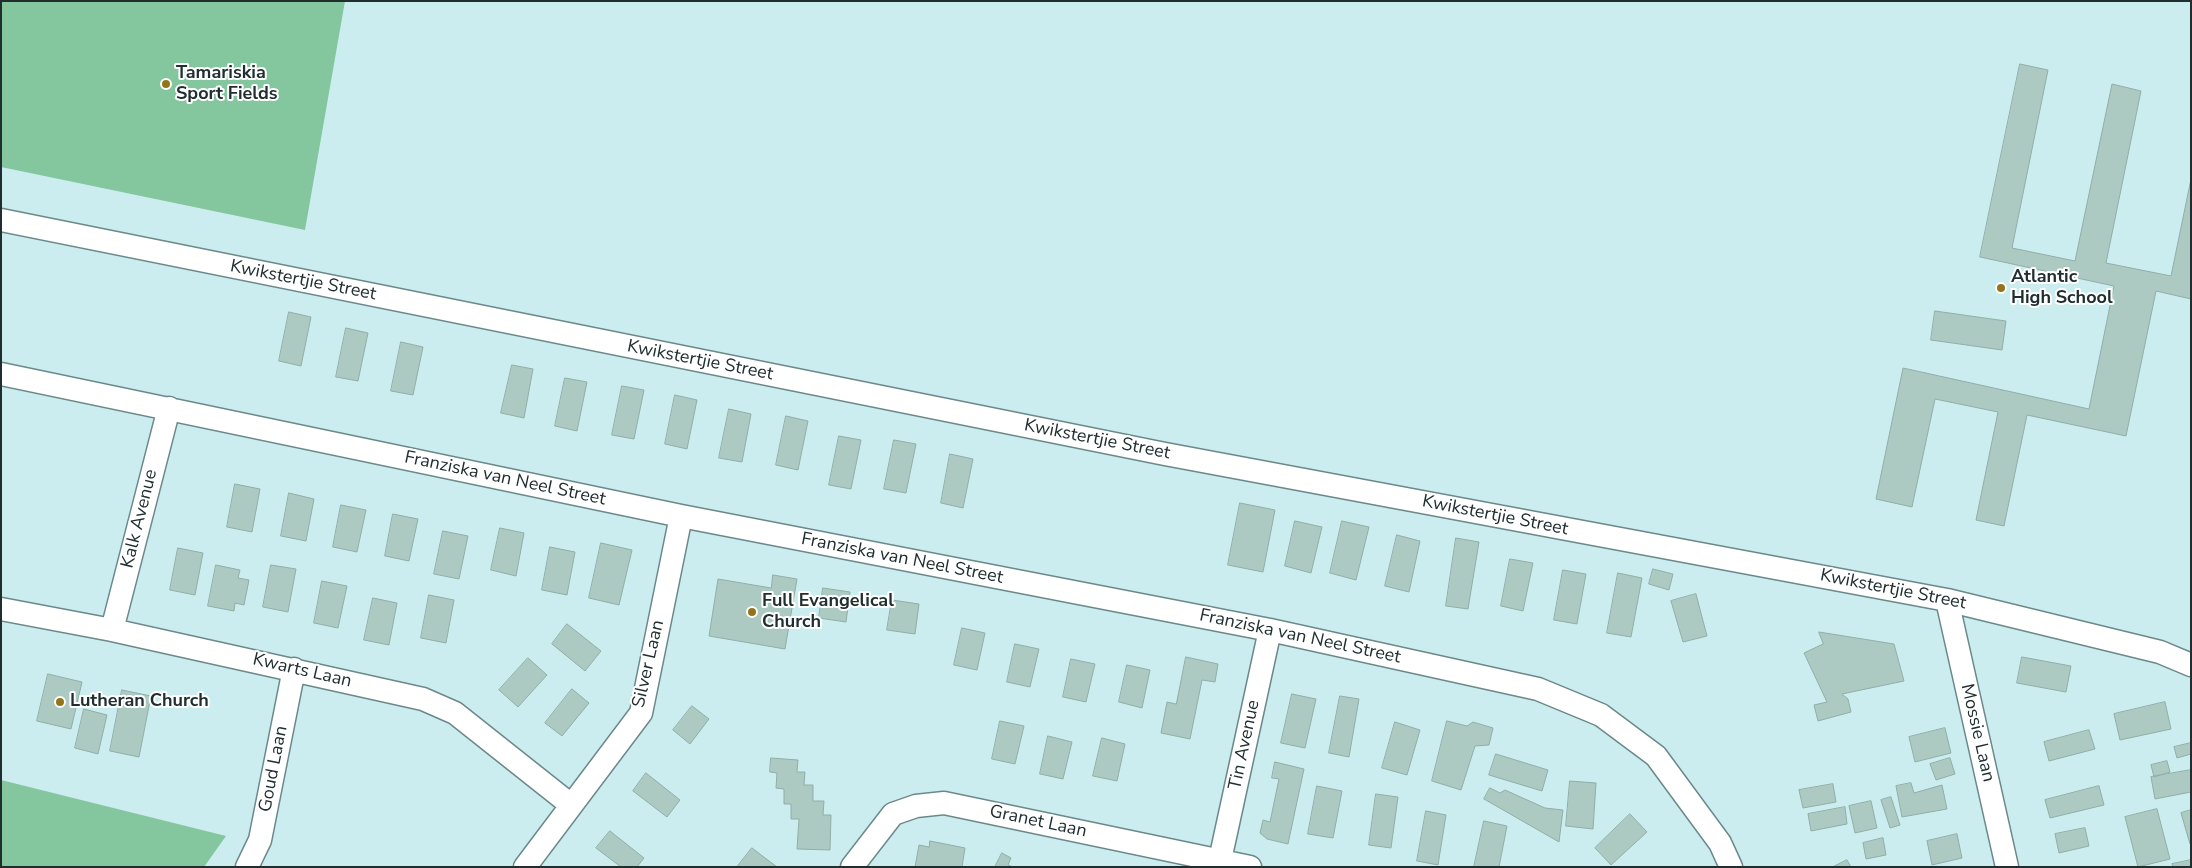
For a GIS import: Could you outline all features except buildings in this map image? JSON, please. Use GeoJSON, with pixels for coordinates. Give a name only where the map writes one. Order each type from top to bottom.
{"type":"FeatureCollection","features":[{"type":"Feature","properties":{"kind":"street","name":"Kwikstertjie Street"},"geometry":{"type":"LineString","coordinates":[[1,220],[1155,452],[1947,600],[2160,652],[2191,665]]}},
{"type":"Feature","properties":{"kind":"street","name":"Franziska van Neel Street"},"geometry":{"type":"LineString","coordinates":[[1,374],[681,516],[1270,630],[1538,689],[1601,715],[1656,756],[1720,843],[1731,867]]}},
{"type":"Feature","properties":{"kind":"street","name":"Kalk Avenue"},"geometry":{"type":"LineString","coordinates":[[112,630],[169,408]]}},
{"type":"Feature","properties":{"kind":"street","name":"Silver Laan"},"geometry":{"type":"LineString","coordinates":[[525,867],[641,713],[681,516]]}},
{"type":"Feature","properties":{"kind":"street","name":"Mossie Laan"},"geometry":{"type":"LineString","coordinates":[[1947,600],[2006,867]]}},
{"type":"Feature","properties":{"kind":"street","name":"Kwarts Laan"},"geometry":{"type":"LineString","coordinates":[[1,609],[112,630],[422,699],[455,712],[570,805]]}},
{"type":"Feature","properties":{"kind":"street","name":"Tin Avenue"},"geometry":{"type":"LineString","coordinates":[[1220,860],[1270,630]]}},
{"type":"Feature","properties":{"kind":"street","name":"Goud Laan"},"geometry":{"type":"LineString","coordinates":[[247,867],[260,840],[294,669]]}},
{"type":"Feature","properties":{"kind":"street","name":"Granet Laan"},"geometry":{"type":"LineString","coordinates":[[852,867],[893,814],[916,806],[944,803],[1250,867]]}},
{"type":"Feature","properties":{"kind":"green space","name":"Tamariskia Sport Fields"},"geometry":{"type":"Polygon","coordinates":[[[1,1],[345,1],[305,230],[1,167],[1,1]]]}},
{"type":"Feature","properties":{"kind":"green space"},"geometry":{"type":"Polygon","coordinates":[[[1,780],[226,836],[204,867],[1,867],[1,780]]]}},
{"type":"Feature","properties":{"kind":"place","name":"Tamariskia Sport Fields"},"geometry":{"type":"Point","coordinates":[166,84]}},
{"type":"Feature","properties":{"kind":"place","name":"Atlantic High School"},"geometry":{"type":"Point","coordinates":[2001,288]}},
{"type":"Feature","properties":{"kind":"place","name":"Full Evangelical Church"},"geometry":{"type":"Point","coordinates":[752,612]}},
{"type":"Feature","properties":{"kind":"place","name":"Lutheran Church"},"geometry":{"type":"Point","coordinates":[60,702]}}]}
